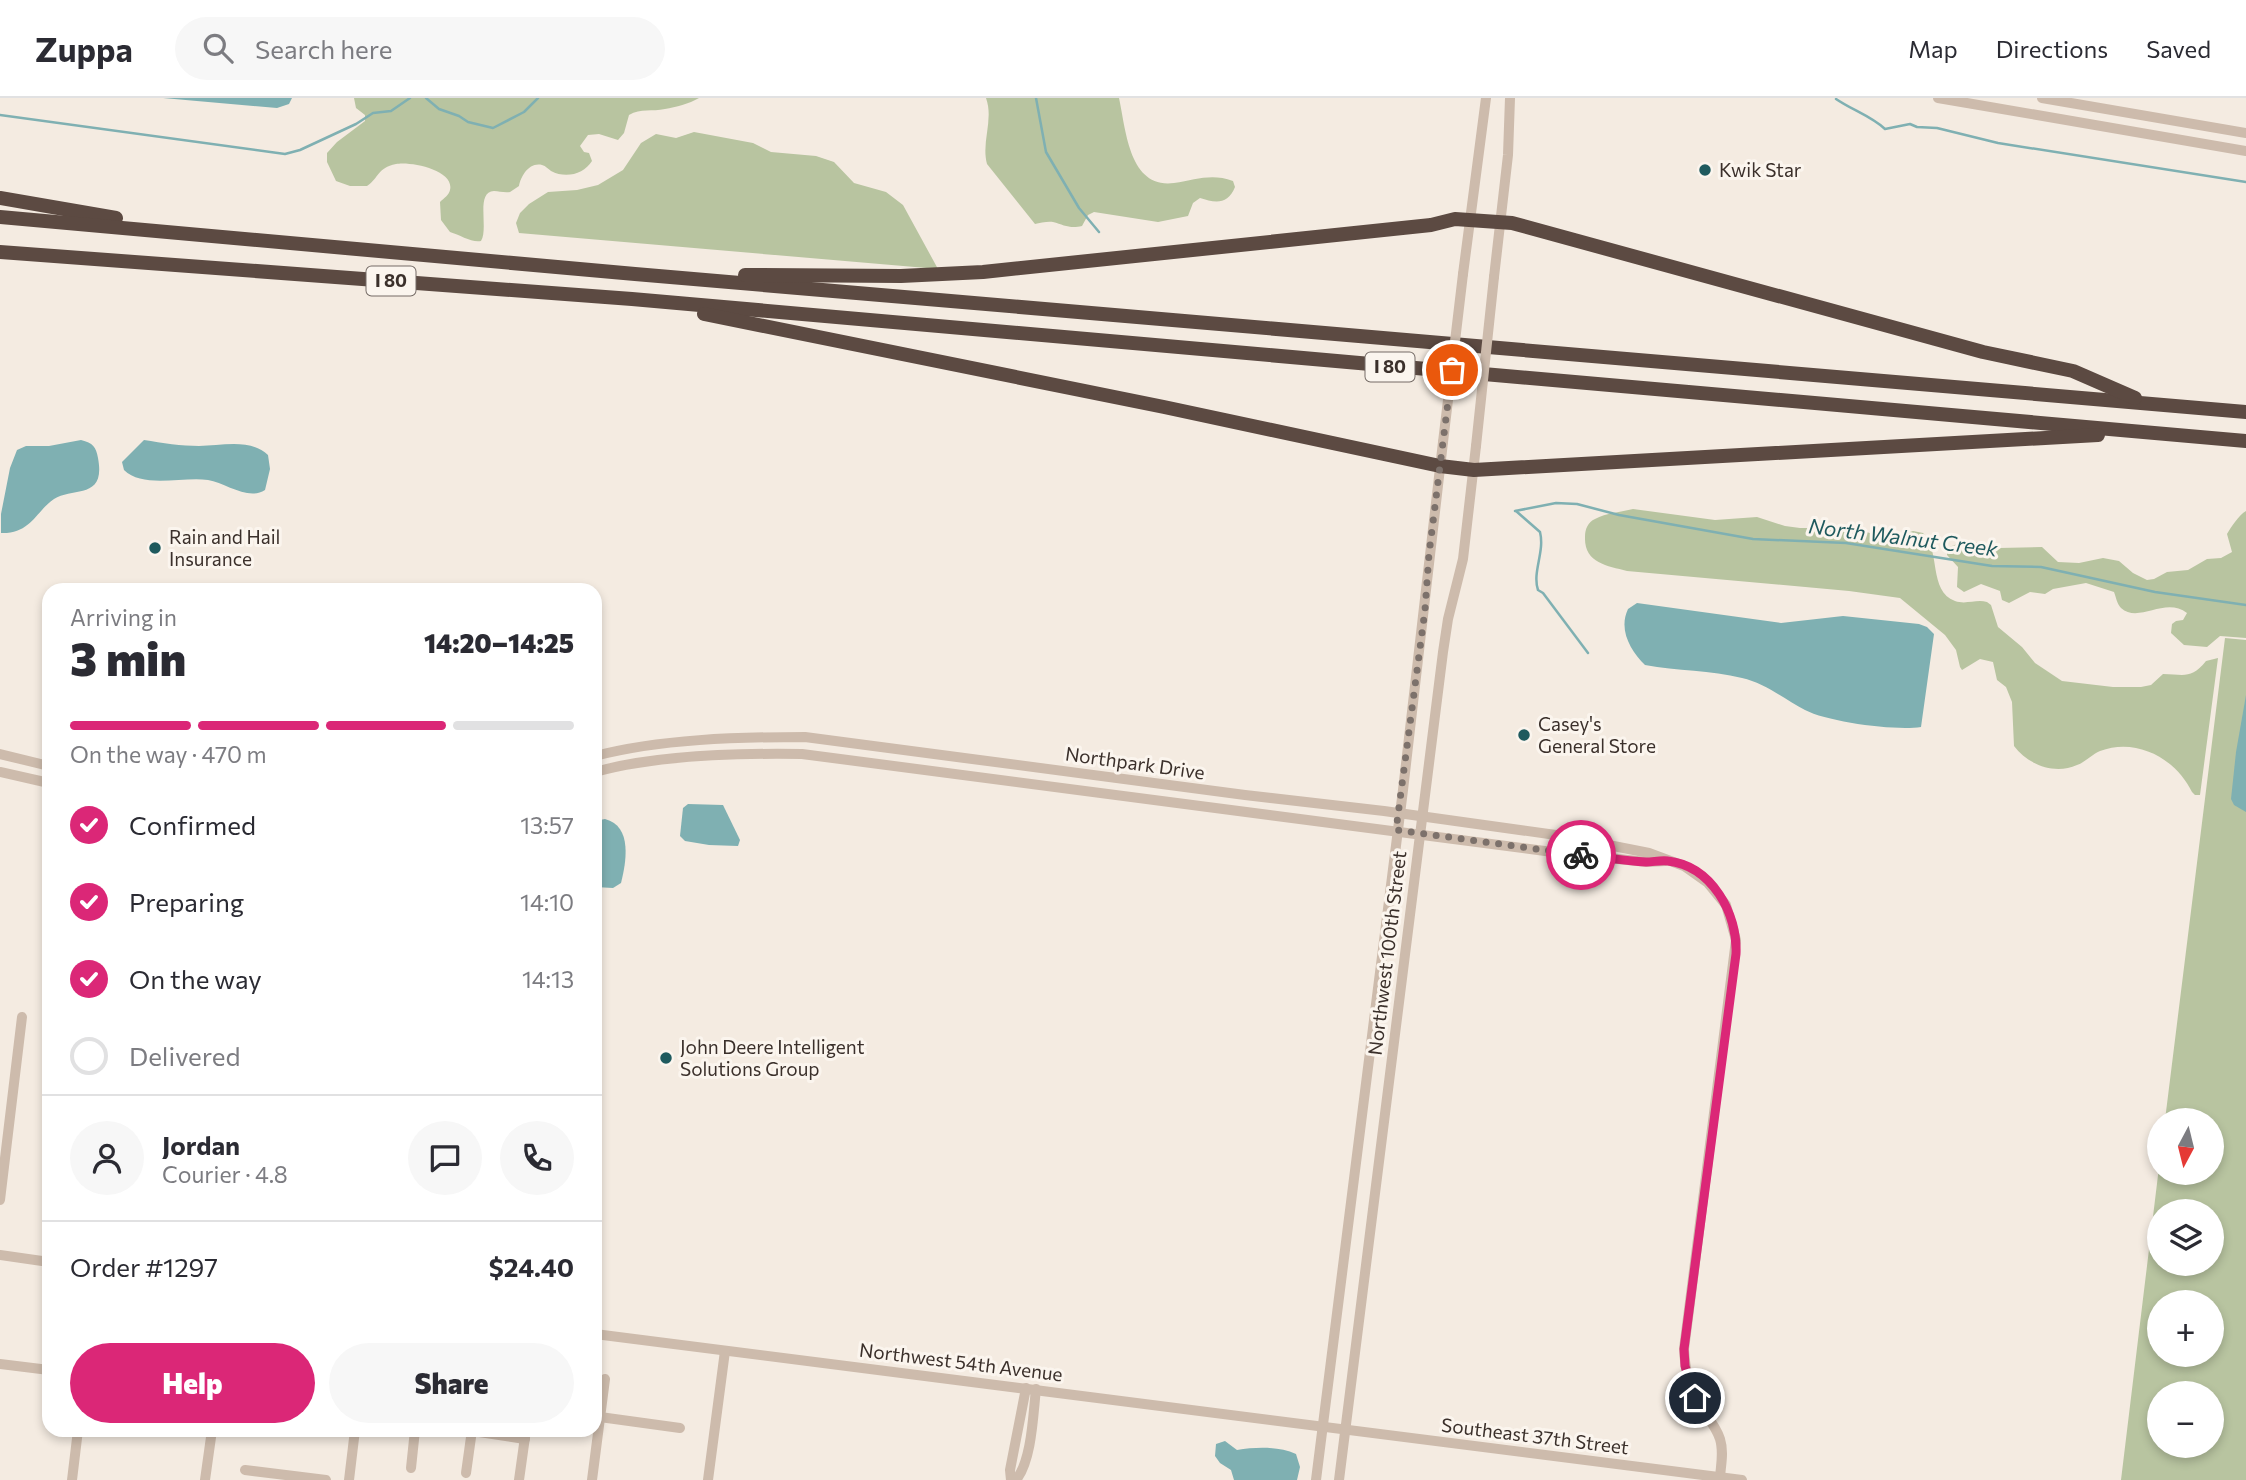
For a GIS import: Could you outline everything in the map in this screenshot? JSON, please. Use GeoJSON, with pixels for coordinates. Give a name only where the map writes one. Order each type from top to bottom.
{"type":"FeatureCollection","features":[{"type":"Feature","properties":{"kind":"highway"},"geometry":{"type":"LineString","coordinates":[[0,198],[210,234]]}},
{"type":"Feature","properties":{"kind":"highway","name":"I 80"},"geometry":{"type":"LineString","coordinates":[[0,217],[2246,412]]}},
{"type":"Feature","properties":{"kind":"highway"},"geometry":{"type":"LineString","coordinates":[[635,274],[901,276],[983,272],[1431,225],[1455,219],[1500,222],[1518,224],[1983,352],[2073,371],[2146,403]]}},
{"type":"Feature","properties":{"kind":"highway","name":"I 80"},"geometry":{"type":"LineString","coordinates":[[0,252],[632,299],[2246,440]]}},
{"type":"Feature","properties":{"kind":"highway"},"geometry":{"type":"LineString","coordinates":[[0,257],[149,263]]}},
{"type":"Feature","properties":{"kind":"highway"},"geometry":{"type":"LineString","coordinates":[[632,299],[1440,466],[1474,470],[2148,432]]}},
{"type":"Feature","properties":{"kind":"street","name":"Northwest 100th Street"},"geometry":{"type":"LineString","coordinates":[[1316,1480],[1486,98]]}},
{"type":"Feature","properties":{"kind":"street","name":"Northwest 100th Street"},"geometry":{"type":"LineString","coordinates":[[1339,1480],[1445,639],[1464,559],[1508,155],[1510,98]]}},
{"type":"Feature","properties":{"kind":"street"},"geometry":{"type":"LineString","coordinates":[[1938,98],[2246,151]]}},
{"type":"Feature","properties":{"kind":"street"},"geometry":{"type":"LineString","coordinates":[[2042,98],[2246,133]]}},
{"type":"Feature","properties":{"kind":"street","name":"Northpark Drive"},"geometry":{"type":"LineString","coordinates":[[602,755],[663,744],[805,737],[1563,836],[1649,853],[1697,873],[1718,892],[1731,917],[1736,940],[1684,1349],[1685,1366],[1695,1398],[1716,1428],[1723,1451],[1720,1477]]}},
{"type":"Feature","properties":{"kind":"street"},"geometry":{"type":"LineString","coordinates":[[891,765],[893,749]]}},
{"type":"Feature","properties":{"kind":"street","name":"Northpark Drive"},"geometry":{"type":"LineString","coordinates":[[602,770],[638,762],[765,753],[802,754],[1560,853],[1647,862],[1669,861]]}},
{"type":"Feature","properties":{"kind":"street"},"geometry":{"type":"LineString","coordinates":[[0,754],[42,764]]}},
{"type":"Feature","properties":{"kind":"street"},"geometry":{"type":"LineString","coordinates":[[0,772],[42,781]]}},
{"type":"Feature","properties":{"kind":"street"},"geometry":{"type":"LineString","coordinates":[[1159,801],[1162,784]]}},
{"type":"Feature","properties":{"kind":"street"},"geometry":{"type":"LineString","coordinates":[[0,1200],[22,1017]]}},
{"type":"Feature","properties":{"kind":"street"},"geometry":{"type":"LineString","coordinates":[[0,1255],[42,1261]]}},
{"type":"Feature","properties":{"kind":"street","name":"Northwest 54th Avenue"},"geometry":{"type":"LineString","coordinates":[[602,1335],[1323,1426]]}},
{"type":"Feature","properties":{"kind":"street"},"geometry":{"type":"LineString","coordinates":[[708,1480],[725,1351]]}},
{"type":"Feature","properties":{"kind":"street"},"geometry":{"type":"LineString","coordinates":[[0,1364],[42,1369]]}},
{"type":"Feature","properties":{"kind":"street"},"geometry":{"type":"LineString","coordinates":[[602,1402],[605,1379]]}},
{"type":"Feature","properties":{"kind":"street"},"geometry":{"type":"LineString","coordinates":[[1013,1480],[1022,1472],[1026,1456],[1031,1389]]}},
{"type":"Feature","properties":{"kind":"street"},"geometry":{"type":"LineString","coordinates":[[602,1418],[680,1428]]}},
{"type":"Feature","properties":{"kind":"street","name":"Southeast 37th Street"},"geometry":{"type":"LineString","coordinates":[[1323,1426],[1742,1480]]}},
{"type":"Feature","properties":{"kind":"street"},"geometry":{"type":"LineString","coordinates":[[72,1480],[77,1437]]}},
{"type":"Feature","properties":{"kind":"street"},"geometry":{"type":"LineString","coordinates":[[205,1480],[211,1437]]}},
{"type":"Feature","properties":{"kind":"street"},"geometry":{"type":"LineString","coordinates":[[349,1480],[354,1437]]}},
{"type":"Feature","properties":{"kind":"street"},"geometry":{"type":"LineString","coordinates":[[411,1468],[414,1437]]}},
{"type":"Feature","properties":{"kind":"street"},"geometry":{"type":"LineString","coordinates":[[466,1473],[469,1437]]}},
{"type":"Feature","properties":{"kind":"street"},"geometry":{"type":"LineString","coordinates":[[519,1480],[525,1437]]}},
{"type":"Feature","properties":{"kind":"street"},"geometry":{"type":"LineString","coordinates":[[592,1480],[598,1437]]}},
{"type":"Feature","properties":{"kind":"street"},"geometry":{"type":"LineString","coordinates":[[245,1470],[326,1480]]}},
{"type":"Feature","properties":{"kind":"green space"},"geometry":{"type":"Polygon","coordinates":[[[354,98],[699,98],[678,106],[629,115],[624,133],[618,140],[599,134],[588,135],[580,146],[584,152],[589,153],[592,161],[579,172],[563,175],[543,165],[537,165],[526,171],[519,186],[510,192],[488,193],[484,204],[483,235],[481,241],[477,241],[450,232],[441,220],[440,202],[449,192],[450,183],[446,177],[430,168],[396,164],[382,171],[367,186],[350,186],[336,181],[327,162],[327,153],[365,121],[365,115],[356,108],[354,98]]]}},
{"type":"Feature","properties":{"kind":"green space"},"geometry":{"type":"Polygon","coordinates":[[[986,98],[1119,98],[1132,155],[1147,177],[1159,182],[1174,183],[1218,178],[1233,181],[1235,187],[1225,200],[1211,201],[1200,198],[1193,203],[1188,216],[1158,222],[1094,212],[1088,215],[1082,226],[1070,227],[1051,222],[1035,224],[987,164],[985,148],[989,114],[986,98]]]}},
{"type":"Feature","properties":{"kind":"green space"},"geometry":{"type":"Polygon","coordinates":[[[694,132],[753,143],[771,152],[816,156],[834,162],[854,183],[886,192],[903,205],[938,269],[519,233],[516,223],[520,213],[548,192],[598,185],[623,170],[641,143],[656,134],[676,138],[694,132]]]}},
{"type":"Feature","properties":{"kind":"green space"},"geometry":{"type":"Polygon","coordinates":[[[1633,509],[1715,520],[1757,517],[1800,528],[1853,528],[1890,539],[1913,531],[1923,533],[1932,549],[1941,589],[1947,596],[1959,602],[1987,602],[1991,605],[1998,627],[2022,647],[2035,663],[2062,681],[2113,687],[2141,687],[2151,685],[2163,674],[2191,673],[2206,661],[2218,658],[2200,795],[2192,792],[2185,780],[2166,761],[2141,749],[2114,747],[2097,752],[2069,768],[2051,768],[2034,763],[2014,746],[2012,702],[2006,687],[1997,680],[1993,662],[1980,659],[1962,670],[1956,650],[1945,635],[1900,598],[1627,571],[1598,562],[1588,553],[1586,546],[1585,534],[1589,524],[1604,515],[1633,509]]]}},
{"type":"Feature","properties":{"kind":"green space"},"geometry":{"type":"Polygon","coordinates":[[[2246,511],[2246,638],[2220,636],[2207,647],[2184,645],[2171,633],[2172,624],[2183,620],[2187,613],[2170,607],[2128,612],[2121,608],[2114,592],[2086,583],[2053,589],[2045,594],[2030,592],[2009,603],[2002,600],[2000,591],[1981,584],[1964,592],[1957,587],[1958,567],[1947,555],[1947,548],[1967,540],[1999,548],[2042,547],[2058,562],[2079,563],[2103,558],[2119,561],[2147,580],[2154,579],[2167,572],[2188,570],[2207,559],[2221,558],[2232,552],[2227,534],[2246,511]]]}},
{"type":"Feature","properties":{"kind":"green space"},"geometry":{"type":"Polygon","coordinates":[[[2225,638],[2246,640],[2246,1480],[2121,1480],[2147,1266],[2147,1276],[2224,1276],[2224,1199],[2155,1199],[2157,1185],[2224,1185],[2224,1108],[2166,1108],[2225,638]]]}},
{"type":"Feature","properties":{"kind":"water"},"geometry":{"type":"Polygon","coordinates":[[[163,98],[292,98],[289,104],[277,108],[163,98]]]}},
{"type":"Feature","properties":{"kind":"water"},"geometry":{"type":"Polygon","coordinates":[[[81,440],[91,444],[97,454],[99,471],[93,486],[54,499],[26,526],[1,533],[1,514],[10,468],[17,450],[26,446],[49,446],[81,440]]]}},
{"type":"Feature","properties":{"kind":"water"},"geometry":{"type":"Polygon","coordinates":[[[144,440],[192,446],[253,446],[268,455],[270,469],[265,490],[251,494],[208,480],[153,480],[132,476],[124,470],[122,462],[144,440]]]}},
{"type":"Feature","properties":{"kind":"water"},"geometry":{"type":"Polygon","coordinates":[[[1637,603],[1781,623],[1843,616],[1927,627],[1934,634],[1921,727],[1879,727],[1845,722],[1805,710],[1750,680],[1718,673],[1645,665],[1631,647],[1624,625],[1628,609],[1637,603]]]}},
{"type":"Feature","properties":{"kind":"water"},"geometry":{"type":"Polygon","coordinates":[[[2246,695],[2246,812],[2234,805],[2231,799],[2246,695]]]}},
{"type":"Feature","properties":{"kind":"water"},"geometry":{"type":"Polygon","coordinates":[[[688,804],[723,805],[740,840],[738,846],[685,841],[680,836],[683,808],[688,804]]]}},
{"type":"Feature","properties":{"kind":"water"},"geometry":{"type":"Polygon","coordinates":[[[602,820],[614,823],[624,837],[625,866],[621,883],[613,888],[602,887],[602,820]]]}},
{"type":"Feature","properties":{"kind":"water"},"geometry":{"type":"Polygon","coordinates":[[[1225,1441],[1237,1450],[1267,1448],[1296,1454],[1300,1467],[1297,1480],[1234,1480],[1231,1470],[1215,1456],[1216,1444],[1225,1441]]]}},
{"type":"Feature","properties":{"kind":"waterway"},"geometry":{"type":"LineString","coordinates":[[0,115],[285,154],[300,150],[356,124],[373,113],[391,111],[410,98]]}},
{"type":"Feature","properties":{"kind":"waterway"},"geometry":{"type":"LineString","coordinates":[[426,98],[439,109],[468,122],[493,128],[524,112],[538,98]]}},
{"type":"Feature","properties":{"kind":"waterway","name":"North Walnut Creek"},"geometry":{"type":"LineString","coordinates":[[1036,98],[1046,152],[1079,208],[1099,232]]}},
{"type":"Feature","properties":{"kind":"waterway"},"geometry":{"type":"LineString","coordinates":[[1836,99],[1885,129],[1910,124],[1998,143],[2246,182]]}},
{"type":"Feature","properties":{"kind":"waterway","name":"North Walnut Creek"},"geometry":{"type":"LineString","coordinates":[[1515,511],[1556,503],[1577,504],[1619,515],[1753,539],[1846,543],[1992,566],[2041,567],[2155,592],[2246,605]]}},
{"type":"Feature","properties":{"kind":"waterway"},"geometry":{"type":"LineString","coordinates":[[1516,511],[1540,532],[1541,547],[1536,576],[1538,590],[1588,653]]}},
{"type":"Feature","properties":{"kind":"way so far"},"geometry":{"type":"LineString","coordinates":[[1452,370],[1429,554],[1425,610],[1396,830],[1581,855]]}},
{"type":"Feature","properties":{"kind":"place","name":"Kwik Star"},"geometry":{"type":"Point","coordinates":[1705,170]}},
{"type":"Feature","properties":{"kind":"place","name":"Rain and Hail Insurance"},"geometry":{"type":"Point","coordinates":[155,548]}},
{"type":"Feature","properties":{"kind":"place","name":"Casey's General Store"},"geometry":{"type":"Point","coordinates":[1524,735]}},
{"type":"Feature","properties":{"kind":"place","name":"John Deere Intelligent Solutions Group"},"geometry":{"type":"Point","coordinates":[666,1058]}},
{"type":"Feature","properties":{"kind":"route"},"geometry":{"type":"LineString","coordinates":[[1581,855],[1647,862],[1669,861],[1684,866],[1697,873],[1718,892],[1735,929],[1736,954],[1684,1349],[1685,1366],[1695,1398]]}}]}
